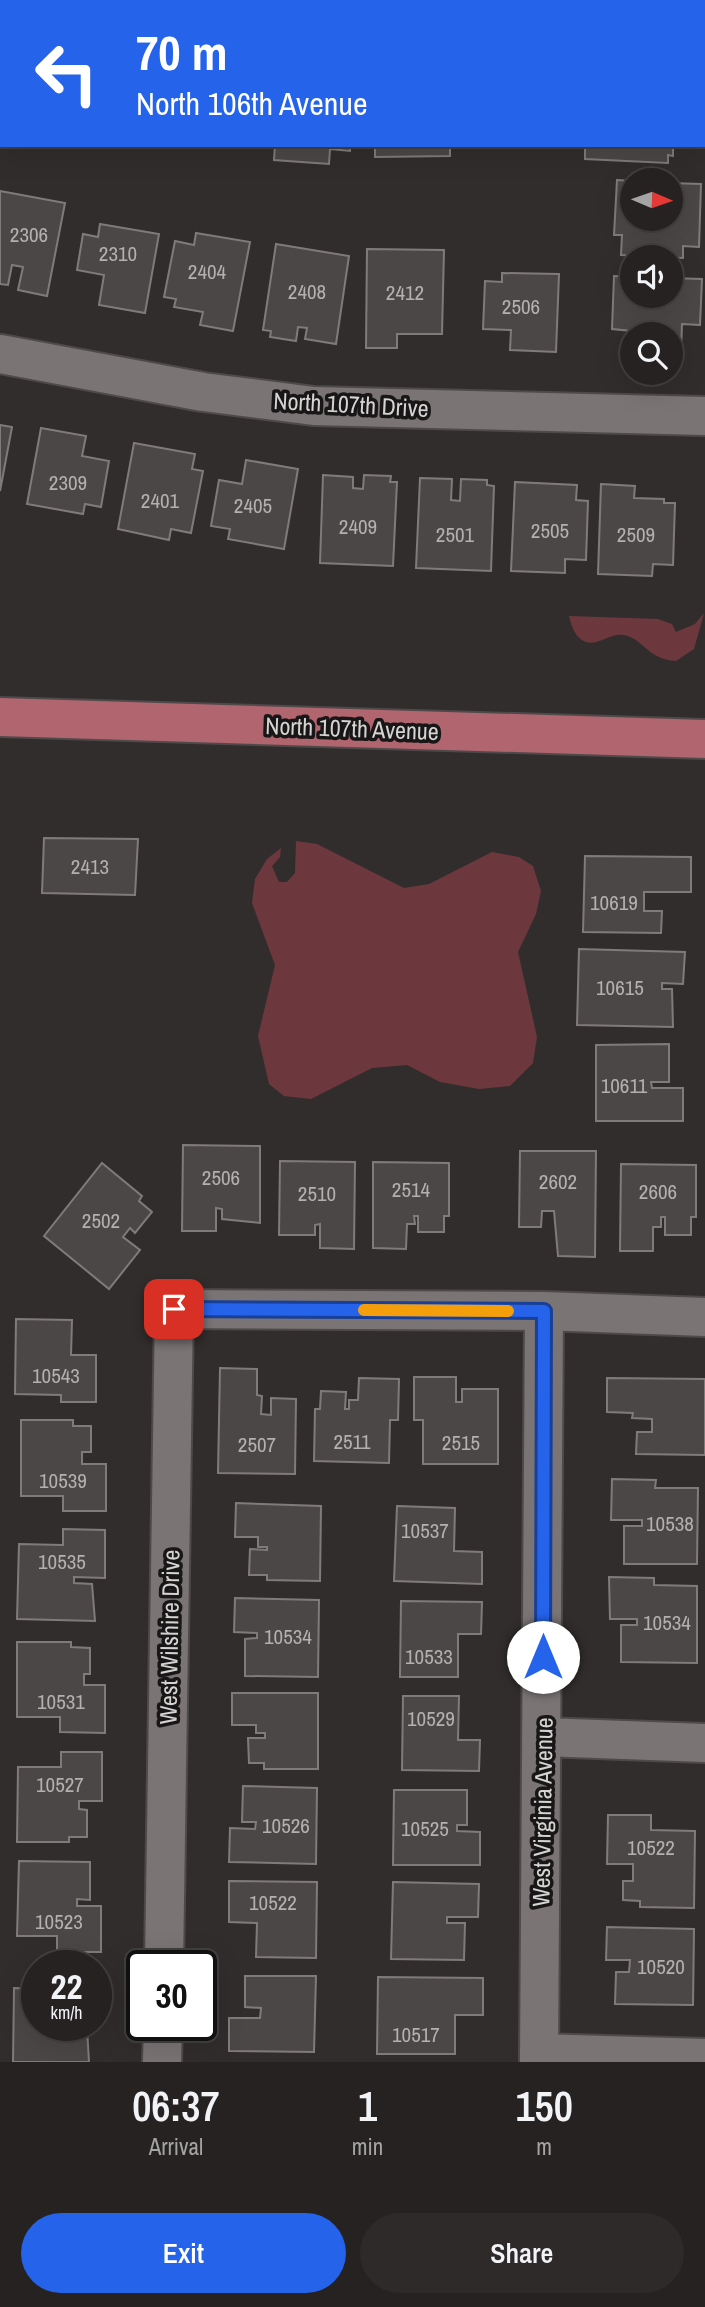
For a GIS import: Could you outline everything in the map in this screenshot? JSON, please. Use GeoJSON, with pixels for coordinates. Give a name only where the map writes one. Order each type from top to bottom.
{"type":"FeatureCollection","features":[{"type":"Feature","properties":{"kind":"main road","name":"North 107th Avenue"},"geometry":{"type":"LineString","coordinates":[[0,717],[705,739]]}},
{"type":"Feature","properties":{"kind":"street","name":"North 107th Drive"},"geometry":{"type":"LineString","coordinates":[[0,354],[203,392],[314,406],[705,416]]}},
{"type":"Feature","properties":{"kind":"street","name":"West Wilshire Drive"},"geometry":{"type":"LineString","coordinates":[[164,1950],[174,1309],[544,1311]]}},
{"type":"Feature","properties":{"kind":"street"},"geometry":{"type":"LineString","coordinates":[[544,1311],[705,1317]]}},
{"type":"Feature","properties":{"kind":"street","name":"West Virginia Avenue"},"geometry":{"type":"LineString","coordinates":[[539,2058],[544,1311]]}},
{"type":"Feature","properties":{"kind":"street"},"geometry":{"type":"LineString","coordinates":[[543,1737],[705,1742]]}},
{"type":"Feature","properties":{"kind":"street"},"geometry":{"type":"LineString","coordinates":[[162,2062],[163,2041]]}},
{"type":"Feature","properties":{"kind":"street"},"geometry":{"type":"LineString","coordinates":[[539,2058],[705,2058]]}},
{"type":"Feature","properties":{"kind":"shaded area"},"geometry":{"type":"Polygon","coordinates":[[[704,613],[694,649],[676,661],[658,657],[636,640],[624,635],[592,643],[582,640],[572,626],[569,616],[658,619],[672,624],[676,632],[695,624],[704,613]]]}},
{"type":"Feature","properties":{"kind":"shaded area"},"geometry":{"type":"Polygon","coordinates":[[[296,841],[317,844],[404,888],[429,884],[492,852],[519,857],[533,866],[541,891],[536,914],[518,952],[537,1037],[533,1063],[510,1086],[479,1089],[440,1082],[407,1065],[372,1068],[311,1099],[284,1096],[269,1084],[258,1036],[275,965],[252,903],[255,879],[267,859],[281,848],[280,857],[272,866],[279,882],[287,882],[295,873],[296,841]]]}},
{"type":"Feature","properties":{"kind":"building"},"geometry":{"type":"Polygon","coordinates":[[[275,147],[350,147],[350,151],[330,149],[329,164],[274,160],[275,147]]]}},
{"type":"Feature","properties":{"kind":"building"},"geometry":{"type":"Polygon","coordinates":[[[375,147],[450,147],[450,156],[375,157],[375,147]]]}},
{"type":"Feature","properties":{"kind":"building"},"geometry":{"type":"Polygon","coordinates":[[[585,147],[673,147],[673,156],[668,155],[668,163],[585,159],[585,147]]]}},
{"type":"Feature","properties":{"kind":"building"},"geometry":{"type":"Polygon","coordinates":[[[617,180],[620,180],[620,231],[683,231],[683,183],[701,184],[699,247],[622,245],[622,235],[614,235],[617,180]]]}},
{"type":"Feature","properties":{"kind":"building"},"geometry":{"type":"Polygon","coordinates":[[[0,191],[65,203],[47,296],[18,290],[23,267],[12,265],[8,285],[0,284],[0,191]]]}},
{"type":"Feature","properties":{"kind":"building"},"geometry":{"type":"Polygon","coordinates":[[[100,224],[159,234],[145,313],[99,305],[104,275],[77,270],[83,234],[98,237],[100,224]]]}},
{"type":"Feature","properties":{"kind":"building"},"geometry":{"type":"Polygon","coordinates":[[[196,233],[250,242],[233,331],[200,325],[203,312],[174,307],[176,299],[164,297],[175,241],[194,245],[196,233]]]}},
{"type":"Feature","properties":{"kind":"building"},"geometry":{"type":"Polygon","coordinates":[[[276,244],[349,256],[336,344],[305,339],[307,328],[298,327],[296,341],[270,337],[271,331],[263,330],[276,244]]]}},
{"type":"Feature","properties":{"kind":"building"},"geometry":{"type":"Polygon","coordinates":[[[367,249],[444,250],[442,334],[397,334],[397,348],[366,348],[367,249]]]}},
{"type":"Feature","properties":{"kind":"building"},"geometry":{"type":"Polygon","coordinates":[[[502,273],[559,274],[556,352],[510,350],[511,330],[483,329],[485,281],[502,282],[502,273]]]}},
{"type":"Feature","properties":{"kind":"building"},"geometry":{"type":"Polygon","coordinates":[[[614,276],[620,276],[620,308],[683,308],[683,278],[702,279],[700,325],[683,322],[620,322],[620,330],[612,329],[614,276]]]}},
{"type":"Feature","properties":{"kind":"building"},"geometry":{"type":"Polygon","coordinates":[[[0,425],[12,427],[0,491],[0,425]]]}},
{"type":"Feature","properties":{"kind":"building"},"geometry":{"type":"Polygon","coordinates":[[[41,428],[86,436],[82,456],[109,461],[101,507],[85,504],[83,514],[27,504],[41,428]]]}},
{"type":"Feature","properties":{"kind":"building"},"geometry":{"type":"Polygon","coordinates":[[[134,443],[195,454],[192,469],[203,471],[191,533],[171,529],[169,540],[118,529],[134,443]]]}},
{"type":"Feature","properties":{"kind":"building"},"geometry":{"type":"Polygon","coordinates":[[[246,460],[298,469],[284,549],[228,539],[230,529],[211,526],[219,480],[242,484],[246,460]]]}},
{"type":"Feature","properties":{"kind":"building"},"geometry":{"type":"Polygon","coordinates":[[[323,475],[353,477],[353,488],[363,489],[364,475],[391,476],[390,482],[397,482],[393,566],[320,563],[323,475]]]}},
{"type":"Feature","properties":{"kind":"building"},"geometry":{"type":"Polygon","coordinates":[[[420,478],[452,479],[451,500],[460,501],[461,479],[487,480],[487,485],[494,486],[491,571],[416,568],[420,478]]]}},
{"type":"Feature","properties":{"kind":"building"},"geometry":{"type":"Polygon","coordinates":[[[515,482],[577,485],[576,500],[588,501],[586,560],[565,559],[565,573],[511,571],[515,482]]]}},
{"type":"Feature","properties":{"kind":"building"},"geometry":{"type":"Polygon","coordinates":[[[601,484],[635,486],[634,498],[664,499],[664,503],[675,503],[673,565],[653,564],[652,576],[598,574],[601,484]]]}},
{"type":"Feature","properties":{"kind":"building"},"geometry":{"type":"Polygon","coordinates":[[[44,838],[138,839],[135,895],[42,893],[44,838]]]}},
{"type":"Feature","properties":{"kind":"building"},"geometry":{"type":"Polygon","coordinates":[[[585,856],[691,857],[691,892],[644,892],[644,911],[662,911],[661,933],[583,932],[585,856]]]}},
{"type":"Feature","properties":{"kind":"building"},"geometry":{"type":"Polygon","coordinates":[[[579,949],[685,952],[683,984],[662,983],[662,989],[672,989],[673,1027],[577,1025],[579,949]]]}},
{"type":"Feature","properties":{"kind":"building"},"geometry":{"type":"Polygon","coordinates":[[[669,1044],[669,1082],[651,1082],[652,1088],[683,1088],[683,1121],[596,1121],[596,1045],[669,1044]]]}},
{"type":"Feature","properties":{"kind":"building"},"geometry":{"type":"Polygon","coordinates":[[[183,1145],[260,1146],[260,1223],[222,1219],[222,1209],[216,1208],[216,1231],[182,1231],[183,1145]]]}},
{"type":"Feature","properties":{"kind":"building"},"geometry":{"type":"Polygon","coordinates":[[[520,1151],[596,1151],[595,1257],[558,1256],[554,1211],[542,1211],[541,1227],[519,1227],[520,1151]]]}},
{"type":"Feature","properties":{"kind":"building"},"geometry":{"type":"Polygon","coordinates":[[[280,1161],[355,1162],[354,1249],[320,1248],[320,1224],[315,1225],[315,1235],[279,1235],[280,1161]]]}},
{"type":"Feature","properties":{"kind":"building"},"geometry":{"type":"Polygon","coordinates":[[[373,1162],[449,1163],[449,1216],[444,1216],[444,1232],[418,1232],[418,1216],[414,1216],[415,1224],[407,1224],[406,1249],[373,1248],[373,1162]]]}},
{"type":"Feature","properties":{"kind":"building"},"geometry":{"type":"Polygon","coordinates":[[[102,1163],[142,1196],[139,1201],[152,1212],[135,1233],[130,1228],[123,1237],[140,1250],[109,1289],[44,1236],[102,1163]]]}},
{"type":"Feature","properties":{"kind":"building"},"geometry":{"type":"Polygon","coordinates":[[[621,1164],[696,1165],[696,1217],[691,1217],[691,1235],[665,1235],[665,1217],[661,1217],[661,1227],[653,1227],[653,1251],[620,1251],[621,1164]]]}},
{"type":"Feature","properties":{"kind":"building"},"geometry":{"type":"Polygon","coordinates":[[[16,1319],[72,1320],[71,1355],[96,1355],[96,1402],[61,1402],[61,1395],[15,1394],[16,1319]]]}},
{"type":"Feature","properties":{"kind":"building"},"geometry":{"type":"Polygon","coordinates":[[[220,1368],[257,1369],[257,1395],[262,1396],[261,1414],[271,1415],[271,1398],[296,1399],[295,1474],[218,1473],[220,1368]]]}},
{"type":"Feature","properties":{"kind":"building"},"geometry":{"type":"Polygon","coordinates":[[[414,1377],[456,1377],[456,1402],[462,1402],[462,1389],[498,1389],[498,1464],[423,1464],[423,1420],[414,1420],[414,1377]]]}},
{"type":"Feature","properties":{"kind":"building"},"geometry":{"type":"Polygon","coordinates":[[[359,1378],[399,1379],[398,1420],[390,1420],[389,1463],[314,1461],[315,1409],[320,1409],[321,1391],[346,1392],[345,1409],[349,1409],[349,1400],[358,1400],[359,1378]]]}},
{"type":"Feature","properties":{"kind":"building"},"geometry":{"type":"Polygon","coordinates":[[[607,1378],[705,1379],[705,1455],[636,1454],[637,1432],[652,1432],[652,1419],[632,1418],[633,1413],[607,1412],[607,1378]]]}},
{"type":"Feature","properties":{"kind":"building"},"geometry":{"type":"Polygon","coordinates":[[[21,1420],[73,1420],[73,1426],[91,1426],[91,1452],[82,1452],[82,1464],[106,1464],[106,1511],[63,1511],[63,1496],[21,1496],[21,1420]]]}},
{"type":"Feature","properties":{"kind":"building"},"geometry":{"type":"Polygon","coordinates":[[[612,1479],[656,1480],[655,1488],[698,1488],[697,1564],[624,1564],[624,1526],[642,1526],[642,1520],[611,1520],[612,1479]]]}},
{"type":"Feature","properties":{"kind":"building"},"geometry":{"type":"Polygon","coordinates":[[[236,1503],[321,1506],[320,1581],[267,1580],[267,1575],[249,1575],[250,1549],[267,1550],[267,1547],[258,1547],[258,1537],[235,1537],[236,1503]]]}},
{"type":"Feature","properties":{"kind":"building"},"geometry":{"type":"Polygon","coordinates":[[[397,1506],[455,1508],[454,1551],[482,1552],[482,1584],[394,1581],[397,1506]]]}},
{"type":"Feature","properties":{"kind":"building"},"geometry":{"type":"Polygon","coordinates":[[[63,1529],[105,1530],[105,1578],[74,1577],[74,1583],[92,1584],[95,1621],[17,1619],[19,1544],[63,1545],[63,1529]]]}},
{"type":"Feature","properties":{"kind":"building"},"geometry":{"type":"Polygon","coordinates":[[[609,1577],[654,1578],[654,1585],[697,1586],[697,1663],[621,1662],[621,1625],[637,1625],[637,1619],[610,1619],[609,1577]]]}},
{"type":"Feature","properties":{"kind":"building"},"geometry":{"type":"Polygon","coordinates":[[[235,1598],[319,1600],[318,1677],[245,1676],[245,1639],[257,1638],[257,1633],[234,1632],[235,1598]]]}},
{"type":"Feature","properties":{"kind":"building"},"geometry":{"type":"Polygon","coordinates":[[[401,1601],[482,1602],[481,1634],[458,1634],[458,1677],[400,1677],[401,1601]]]}},
{"type":"Feature","properties":{"kind":"building"},"geometry":{"type":"Polygon","coordinates":[[[17,1642],[71,1642],[71,1647],[90,1648],[90,1674],[84,1674],[84,1685],[105,1685],[105,1733],[60,1732],[60,1717],[17,1717],[17,1642]]]}},
{"type":"Feature","properties":{"kind":"building"},"geometry":{"type":"Polygon","coordinates":[[[232,1693],[318,1693],[318,1769],[264,1769],[264,1763],[249,1763],[248,1738],[265,1738],[265,1733],[256,1733],[256,1725],[232,1725],[232,1693]]]}},
{"type":"Feature","properties":{"kind":"building"},"geometry":{"type":"Polygon","coordinates":[[[403,1696],[459,1696],[458,1740],[480,1740],[479,1771],[402,1770],[403,1696]]]}},
{"type":"Feature","properties":{"kind":"building"},"geometry":{"type":"Polygon","coordinates":[[[61,1752],[102,1752],[102,1801],[79,1801],[79,1809],[87,1810],[87,1837],[69,1837],[69,1842],[17,1842],[18,1767],[61,1767],[61,1752]]]}},
{"type":"Feature","properties":{"kind":"building"},"geometry":{"type":"Polygon","coordinates":[[[243,1786],[317,1788],[316,1864],[229,1862],[230,1828],[255,1829],[256,1822],[242,1822],[243,1786]]]}},
{"type":"Feature","properties":{"kind":"building"},"geometry":{"type":"Polygon","coordinates":[[[394,1790],[467,1790],[467,1825],[457,1825],[457,1831],[480,1832],[480,1865],[393,1865],[394,1790]]]}},
{"type":"Feature","properties":{"kind":"building"},"geometry":{"type":"Polygon","coordinates":[[[608,1815],[651,1815],[651,1830],[695,1831],[694,1908],[640,1907],[640,1901],[623,1900],[623,1881],[633,1881],[633,1864],[607,1864],[608,1815]]]}},
{"type":"Feature","properties":{"kind":"building"},"geometry":{"type":"Polygon","coordinates":[[[19,1861],[90,1862],[90,1900],[77,1899],[77,1906],[101,1906],[101,1950],[57,1950],[57,1936],[17,1936],[19,1861]]]}},
{"type":"Feature","properties":{"kind":"building"},"geometry":{"type":"Polygon","coordinates":[[[229,1881],[317,1882],[316,1958],[256,1957],[257,1923],[229,1922],[229,1881]]]}},
{"type":"Feature","properties":{"kind":"building"},"geometry":{"type":"Polygon","coordinates":[[[393,1882],[479,1884],[478,1917],[447,1917],[447,1923],[465,1923],[464,1960],[391,1959],[393,1882]]]}},
{"type":"Feature","properties":{"kind":"building"},"geometry":{"type":"Polygon","coordinates":[[[607,1927],[694,1929],[693,2005],[615,2004],[616,1972],[629,1972],[630,1960],[606,1960],[607,1927]]]}},
{"type":"Feature","properties":{"kind":"building"},"geometry":{"type":"Polygon","coordinates":[[[245,1976],[316,1976],[314,2052],[229,2051],[229,2018],[260,2018],[261,2008],[245,2007],[245,1976]]]}},
{"type":"Feature","properties":{"kind":"building"},"geometry":{"type":"Polygon","coordinates":[[[378,1977],[483,1978],[483,2015],[455,2015],[455,2054],[377,2054],[378,1977]]]}},
{"type":"Feature","properties":{"kind":"building"},"geometry":{"type":"Polygon","coordinates":[[[14,1988],[21,1988],[21,2041],[88,2041],[89,2062],[13,2062],[14,1988]]]}},
{"type":"Feature","properties":{"kind":"slow traffic"},"geometry":{"type":"LineString","coordinates":[[364,1310],[508,1311]]}},
{"type":"Feature","properties":{"kind":"route"},"geometry":{"type":"LineString","coordinates":[[174,1309],[544,1311],[543,1657]]}}]}
